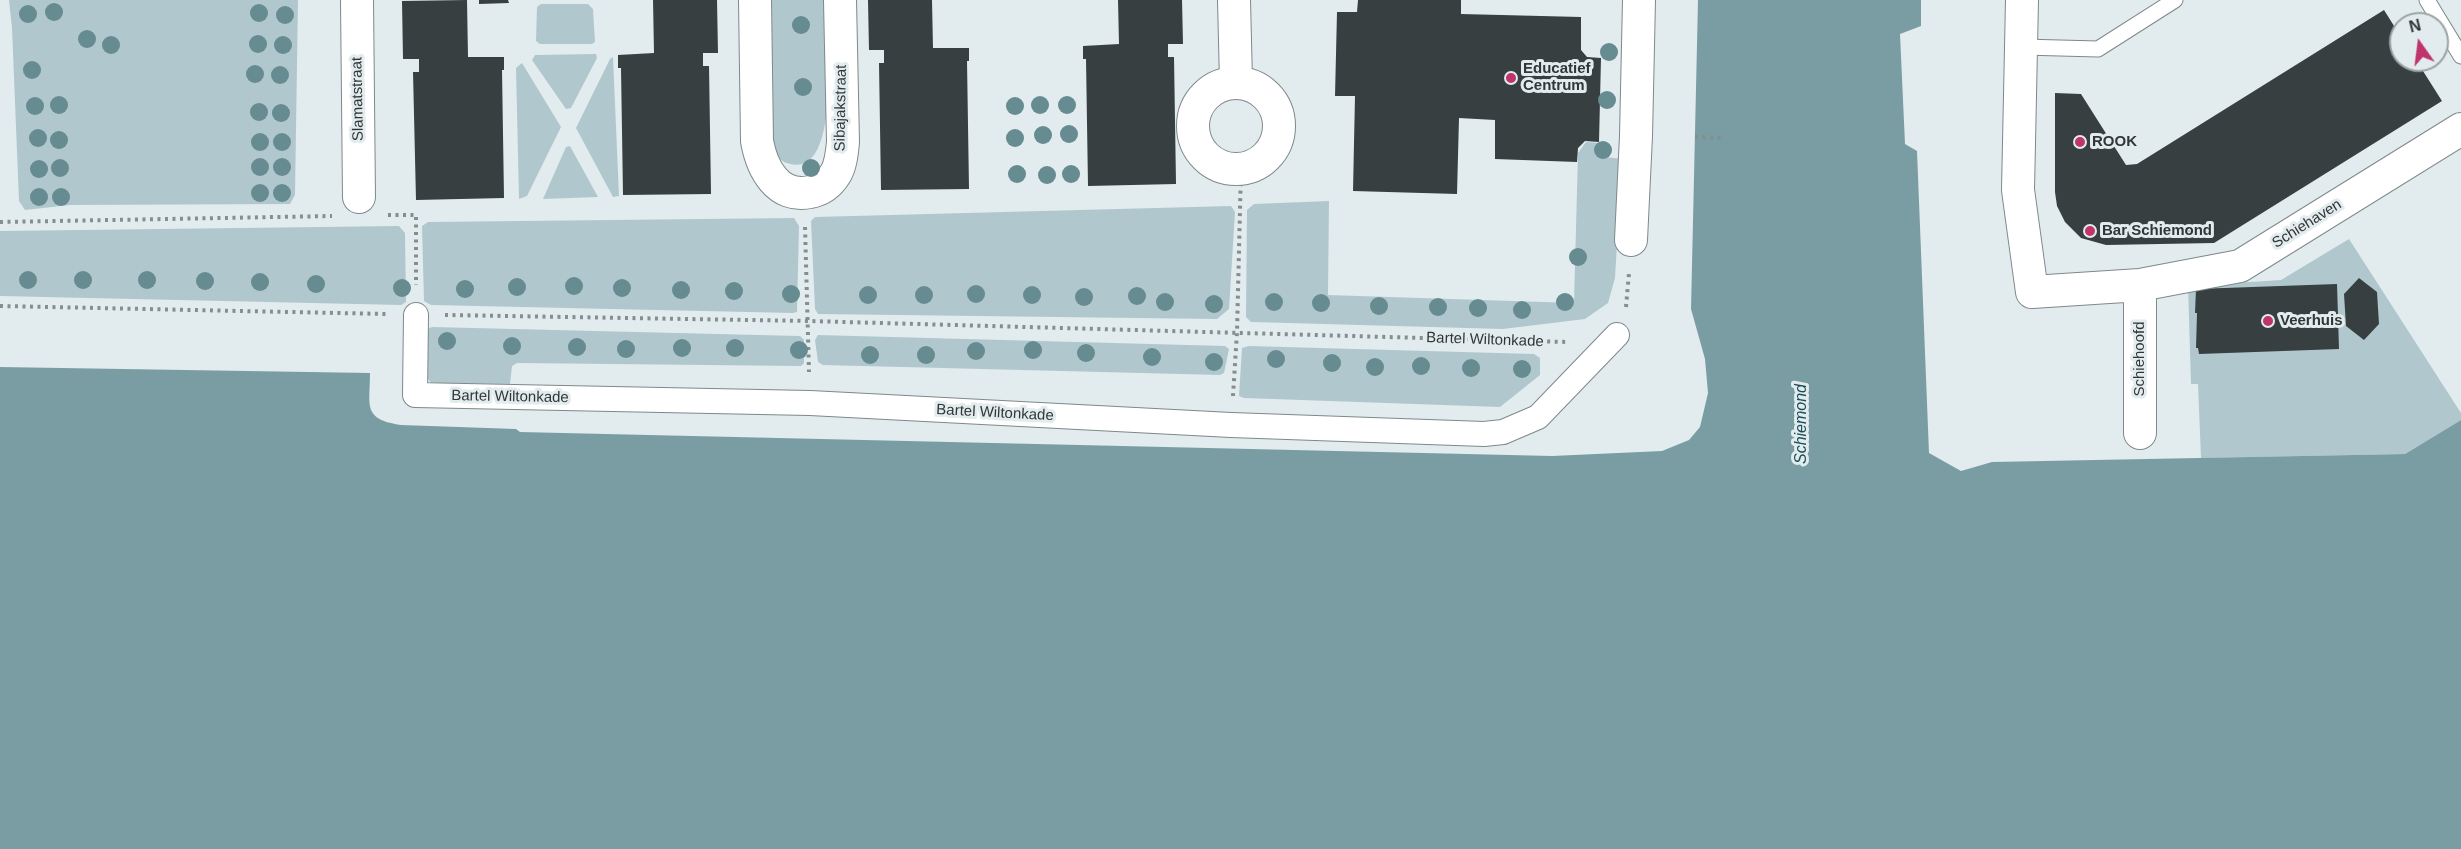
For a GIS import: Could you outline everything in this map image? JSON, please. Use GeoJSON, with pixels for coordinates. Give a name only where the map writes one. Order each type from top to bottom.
{"type":"FeatureCollection","features":[{"type":"Feature","properties":{"kind":"street","name":"Slamatstraat"},"geometry":{"type":"LineString","coordinates":[[357,0],[359,206]]}},
{"type":"Feature","properties":{"kind":"street"},"geometry":{"type":"LineString","coordinates":[[755,0],[759,156],[782,189],[793,194],[804,193]]}},
{"type":"Feature","properties":{"kind":"street","name":"Sibajakstraat"},"geometry":{"type":"LineString","coordinates":[[804,193],[820,189],[829,183],[840,162],[843,142],[840,0]]}},
{"type":"Feature","properties":{"kind":"street"},"geometry":{"type":"LineString","coordinates":[[1234,0],[1236,82]]}},
{"type":"Feature","properties":{"kind":"street"},"geometry":{"type":"LineString","coordinates":[[1631,240],[1639,0]]}},
{"type":"Feature","properties":{"kind":"street"},"geometry":{"type":"LineString","coordinates":[[2022,0],[2018,190],[2032,292],[2140,285]]}},
{"type":"Feature","properties":{"kind":"street"},"geometry":{"type":"LineString","coordinates":[[1236,82],[1250,85],[1263,92],[1272,103],[1278,116],[1275,144],[1266,156],[1254,165],[1241,169],[1226,168],[1208,158],[1196,142],[1192,128],[1194,114],[1200,102],[1222,85],[1236,82]]}},
{"type":"Feature","properties":{"kind":"street","name":"Schiehaven"},"geometry":{"type":"LineString","coordinates":[[2140,285],[2240,266],[2461,129]]}},
{"type":"Feature","properties":{"kind":"street","name":"Schiehoofd"},"geometry":{"type":"LineString","coordinates":[[2140,285],[2140,433]]}},
{"type":"Feature","properties":{"kind":"street","name":"Bartel Wiltonkade"},"geometry":{"type":"LineString","coordinates":[[416,315],[415,395],[810,403],[1231,425],[1484,434],[1503,432],[1538,417],[1617,334]]}},
{"type":"Feature","properties":{"kind":"lane"},"geometry":{"type":"LineString","coordinates":[[2022,47],[2098,49],[2175,0]]}},
{"type":"Feature","properties":{"kind":"lane"},"geometry":{"type":"LineString","coordinates":[[2427,0],[2461,56]]}},
{"type":"Feature","properties":{"kind":"path"},"geometry":{"type":"LineString","coordinates":[[1695,137],[1721,138]]}},
{"type":"Feature","properties":{"kind":"path"},"geometry":{"type":"LineString","coordinates":[[1231,425],[1237,332],[1241,169]]}},
{"type":"Feature","properties":{"kind":"path"},"geometry":{"type":"LineString","coordinates":[[804,193],[810,403]]}},
{"type":"Feature","properties":{"kind":"path"},"geometry":{"type":"LineString","coordinates":[[0,222],[359,206],[416,215],[416,315]]}},
{"type":"Feature","properties":{"kind":"path"},"geometry":{"type":"LineString","coordinates":[[1617,334],[1622,327],[1628,299],[1631,240]]}},
{"type":"Feature","properties":{"kind":"path","name":"Bartel Wiltonkade"},"geometry":{"type":"LineString","coordinates":[[0,306],[809,321],[1577,343],[1609,339],[1617,334]]}},
{"type":"Feature","properties":{"kind":"shaded area"},"geometry":{"type":"Polygon","coordinates":[[[9,0],[298,0],[295,195],[290,204],[70,205],[25,210],[19,201],[9,0]]]}},
{"type":"Feature","properties":{"kind":"shaded area"},"geometry":{"type":"Polygon","coordinates":[[[767,0],[826,0],[828,100],[824,128],[817,150],[805,163],[787,163],[772,153],[767,0]]]}},
{"type":"Feature","properties":{"kind":"shaded area"},"geometry":{"type":"Polygon","coordinates":[[[541,4],[588,4],[593,9],[595,42],[592,44],[540,44],[536,41],[537,7],[541,4]]]}},
{"type":"Feature","properties":{"kind":"shaded area"},"geometry":{"type":"Polygon","coordinates":[[[596,54],[597,58],[571,108],[566,109],[532,60],[535,55],[596,54]]]}},
{"type":"Feature","properties":{"kind":"shaded area"},"geometry":{"type":"Polygon","coordinates":[[[613,57],[619,196],[613,197],[576,128],[613,57]]]}},
{"type":"Feature","properties":{"kind":"shaded area"},"geometry":{"type":"Polygon","coordinates":[[[522,63],[561,127],[527,196],[519,199],[516,68],[522,63]]]}},
{"type":"Feature","properties":{"kind":"shaded area"},"geometry":{"type":"Polygon","coordinates":[[[1586,142],[1599,143],[1597,156],[1622,159],[1615,278],[1608,303],[1585,319],[1503,329],[1251,322],[1246,317],[1247,210],[1254,204],[1329,201],[1328,295],[1574,303],[1578,153],[1586,142]]]}},
{"type":"Feature","properties":{"kind":"shaded area"},"geometry":{"type":"Polygon","coordinates":[[[570,146],[598,197],[543,199],[566,147],[570,146]]]}},
{"type":"Feature","properties":{"kind":"shaded area"},"geometry":{"type":"Polygon","coordinates":[[[1231,206],[1235,212],[1229,309],[1217,319],[818,314],[815,309],[811,221],[815,217],[1231,206]]]}},
{"type":"Feature","properties":{"kind":"shaded area"},"geometry":{"type":"Polygon","coordinates":[[[794,218],[799,226],[797,312],[793,313],[431,305],[424,301],[422,226],[428,222],[794,218]]]}},
{"type":"Feature","properties":{"kind":"shaded area"},"geometry":{"type":"Polygon","coordinates":[[[399,226],[405,233],[406,302],[401,305],[0,296],[0,231],[399,226]]]}},
{"type":"Feature","properties":{"kind":"shaded area"},"geometry":{"type":"Polygon","coordinates":[[[2349,239],[2461,413],[2461,420],[2405,454],[2201,458],[2198,384],[2191,384],[2188,286],[2281,280],[2349,239]]]}},
{"type":"Feature","properties":{"kind":"shaded area"},"geometry":{"type":"Polygon","coordinates":[[[432,327],[800,336],[804,340],[804,363],[801,366],[517,363],[512,366],[510,384],[431,383],[428,379],[427,329],[432,327]]]}},
{"type":"Feature","properties":{"kind":"shaded area"},"geometry":{"type":"Polygon","coordinates":[[[818,335],[1225,346],[1229,349],[1224,373],[1220,375],[823,365],[818,362],[815,340],[818,335]]]}},
{"type":"Feature","properties":{"kind":"shaded area"},"geometry":{"type":"Polygon","coordinates":[[[1249,346],[1534,354],[1540,358],[1540,375],[1500,407],[1244,398],[1239,396],[1242,348],[1249,346]]]}},
{"type":"Feature","properties":{"kind":"water","name":"Schiemond"},"geometry":{"type":"Polygon","coordinates":[[[1698,0],[1921,0],[1921,26],[1900,34],[1905,144],[1917,151],[1929,453],[1961,471],[1992,462],[2405,454],[2461,420],[2461,849],[0,849],[0,367],[370,373],[371,409],[380,419],[401,425],[516,429],[520,432],[1552,456],[1662,451],[1689,440],[1700,427],[1708,393],[1705,359],[1691,309],[1698,0]]]}},
{"type":"Feature","properties":{"kind":"building"},"geometry":{"type":"Polygon","coordinates":[[[467,0],[468,57],[504,57],[504,70],[502,70],[504,198],[416,200],[413,72],[419,72],[419,59],[403,59],[402,1],[467,0]]]}},
{"type":"Feature","properties":{"kind":"building"},"geometry":{"type":"Polygon","coordinates":[[[479,0],[508,0],[509,3],[479,4],[479,0]]]}},
{"type":"Feature","properties":{"kind":"building"},"geometry":{"type":"Polygon","coordinates":[[[653,0],[717,0],[718,53],[703,53],[703,66],[709,66],[711,194],[623,195],[621,68],[618,68],[618,55],[654,53],[653,0]]]}},
{"type":"Feature","properties":{"kind":"building"},"geometry":{"type":"Polygon","coordinates":[[[868,0],[932,0],[933,48],[969,48],[969,61],[967,61],[969,189],[881,190],[879,63],[884,63],[884,50],[869,50],[868,0]]]}},
{"type":"Feature","properties":{"kind":"building"},"geometry":{"type":"Polygon","coordinates":[[[1118,0],[1182,0],[1183,44],[1168,44],[1168,57],[1174,57],[1176,184],[1088,186],[1086,59],[1083,59],[1083,46],[1119,44],[1118,0]]]}},
{"type":"Feature","properties":{"kind":"building"},"geometry":{"type":"Polygon","coordinates":[[[1358,0],[1461,0],[1461,14],[1581,17],[1581,50],[1587,57],[1601,58],[1599,142],[1585,141],[1578,148],[1577,162],[1495,159],[1495,120],[1459,118],[1457,194],[1353,191],[1355,96],[1335,96],[1337,12],[1357,12],[1358,0]]]}},
{"type":"Feature","properties":{"kind":"building"},"geometry":{"type":"Polygon","coordinates":[[[2384,10],[2389,18],[2389,72],[2424,72],[2442,101],[2214,243],[2106,245],[2081,238],[2065,222],[2057,206],[2055,93],[2081,94],[2126,165],[2137,164],[2384,10]]]}},
{"type":"Feature","properties":{"kind":"building","name":"Veerhuis"},"geometry":{"type":"Polygon","coordinates":[[[2359,278],[2377,292],[2379,324],[2364,340],[2346,326],[2344,294],[2359,278]]]}},
{"type":"Feature","properties":{"kind":"building","name":"Veerhuis"},"geometry":{"type":"Polygon","coordinates":[[[2337,284],[2339,349],[2199,354],[2196,348],[2196,289],[2337,284]]]}},
{"type":"Feature","properties":{"kind":"place","name":"Educatief Centrum"},"geometry":{"type":"Point","coordinates":[1511,78]}},
{"type":"Feature","properties":{"kind":"place","name":"ROOK"},"geometry":{"type":"Point","coordinates":[2080,142]}},
{"type":"Feature","properties":{"kind":"place","name":"Bar Schiemond"},"geometry":{"type":"Point","coordinates":[2090,231]}},
{"type":"Feature","properties":{"kind":"place","name":"Veerhuis"},"geometry":{"type":"Point","coordinates":[2268,321]}}]}
